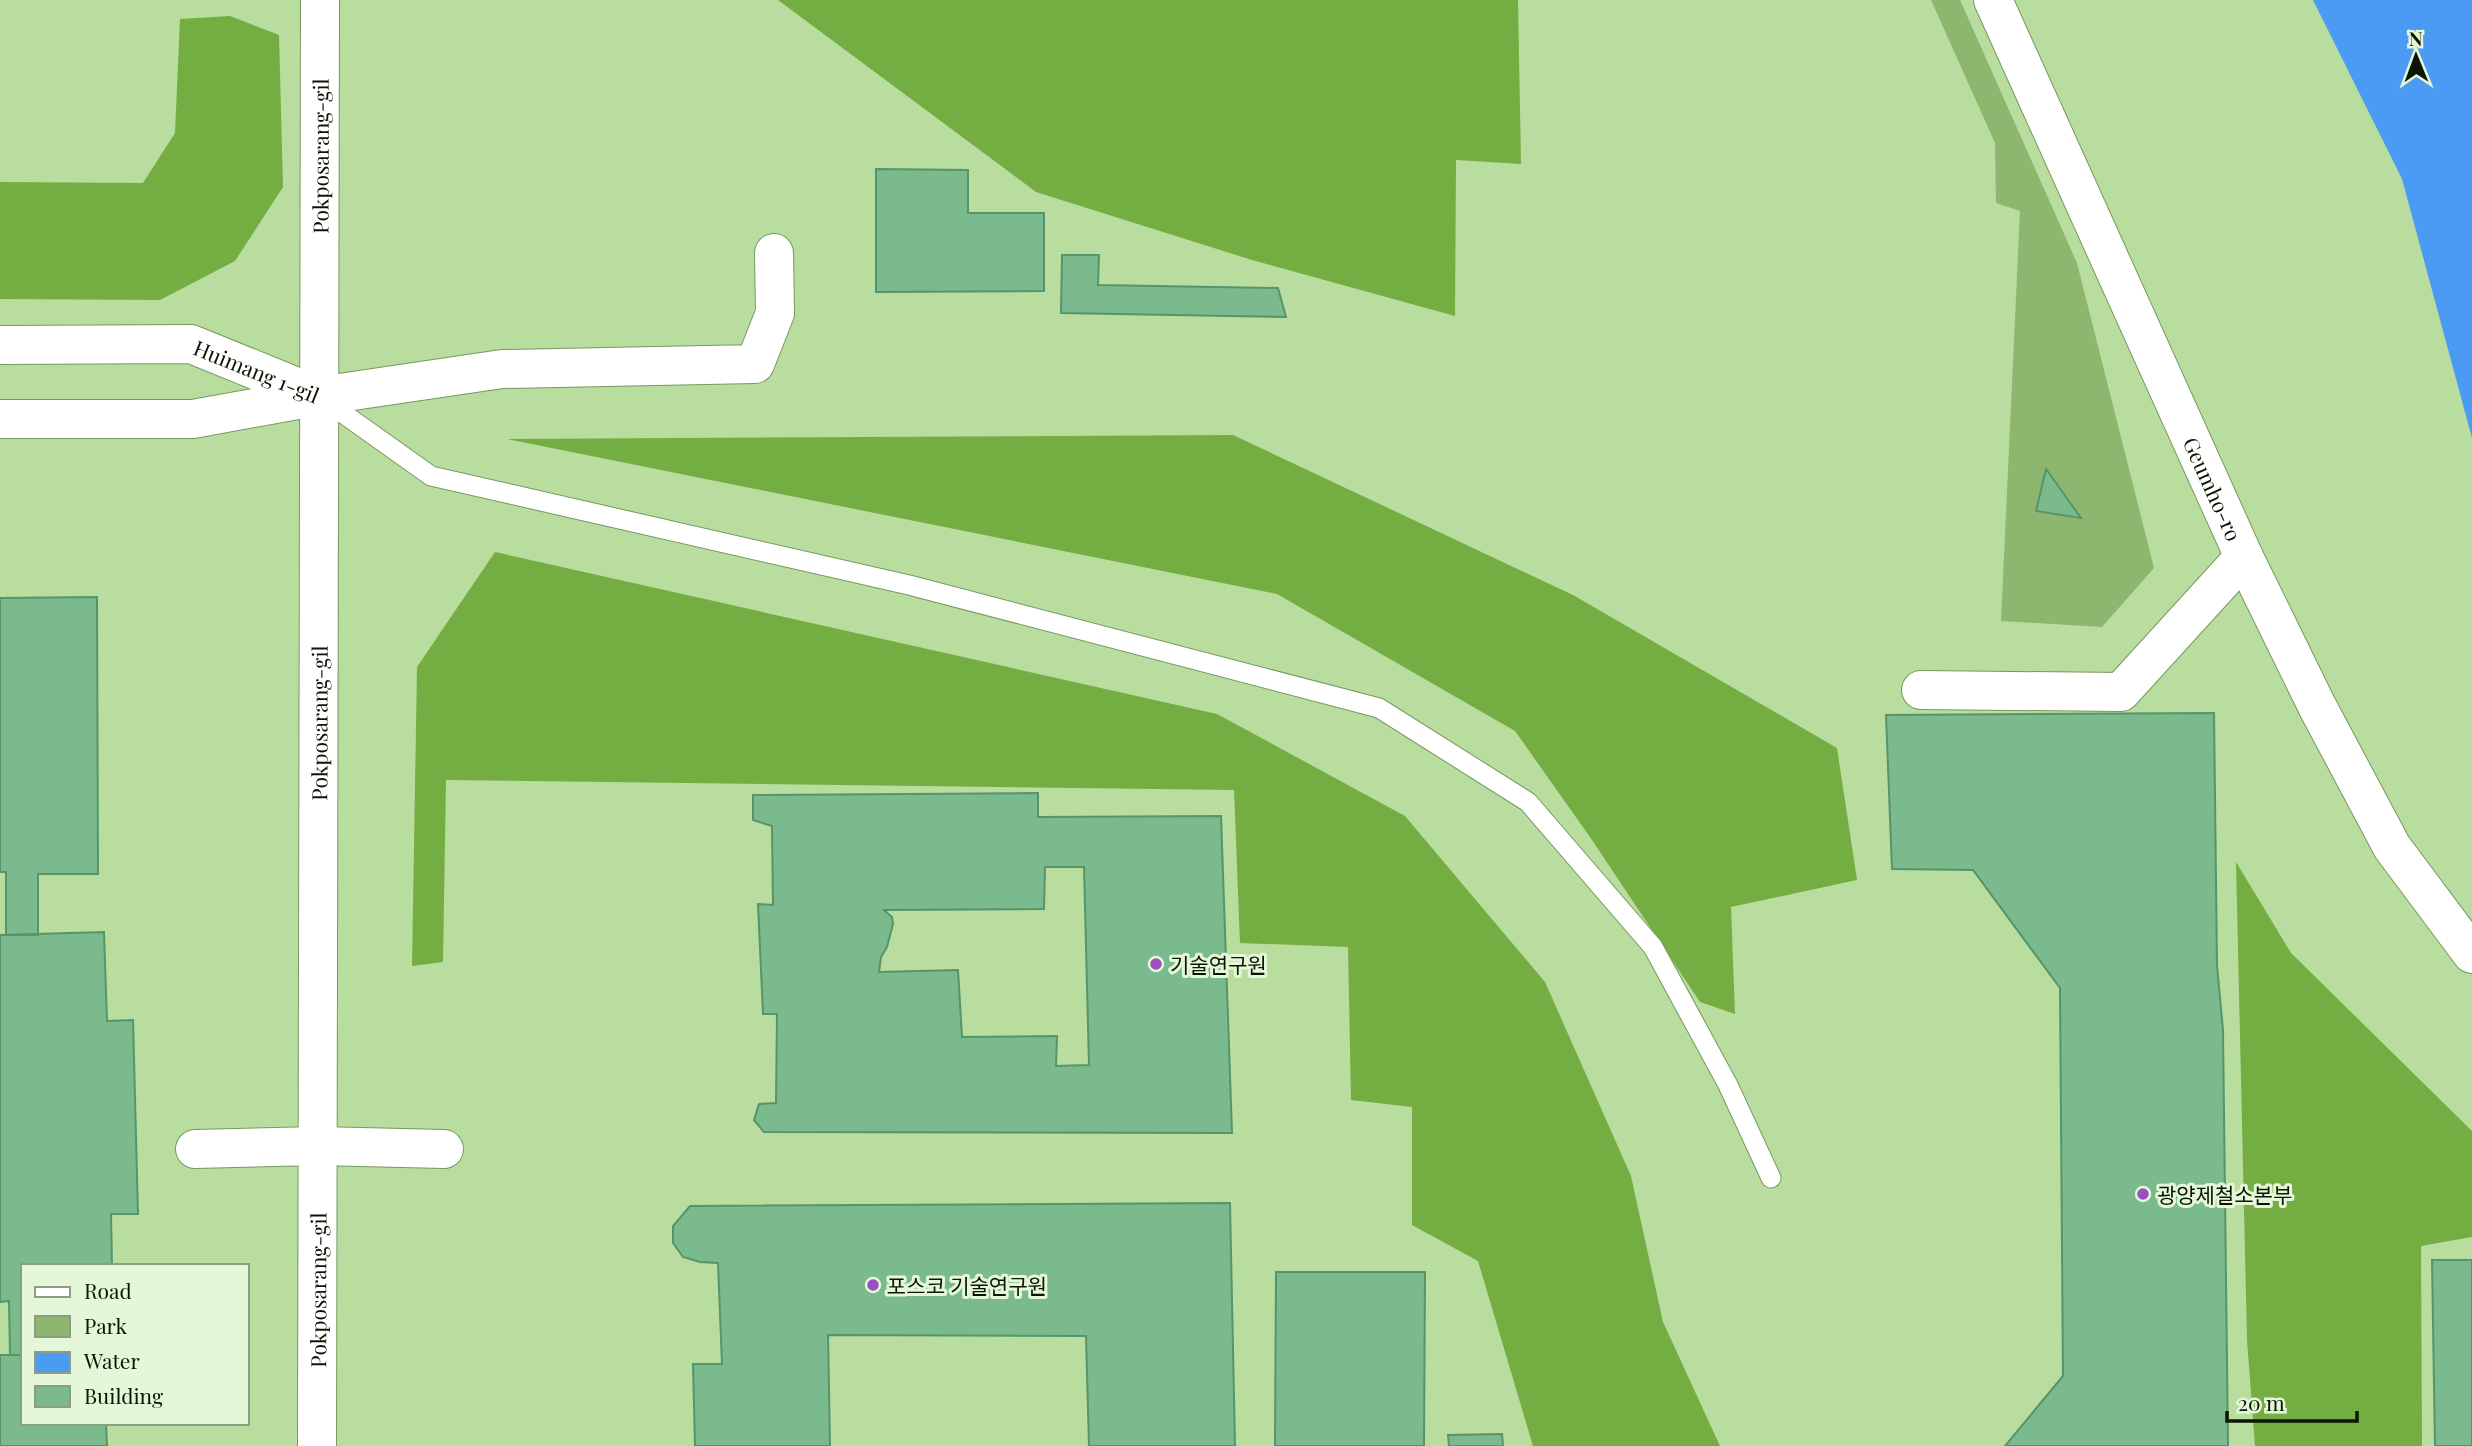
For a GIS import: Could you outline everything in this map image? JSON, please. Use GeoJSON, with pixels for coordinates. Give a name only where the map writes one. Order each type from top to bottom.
{"type":"FeatureCollection","features":[{"type":"Feature","properties":{"kind":"street","name":"Pokposarang-gil"},"geometry":{"type":"LineString","coordinates":[[317,1446],[320,0]]}},
{"type":"Feature","properties":{"kind":"street","name":"Geumho-ro"},"geometry":{"type":"LineString","coordinates":[[1993,0],[2244,557],[2317,706],[2392,847],[2472,954]]}},
{"type":"Feature","properties":{"kind":"street"},"geometry":{"type":"LineString","coordinates":[[319,396],[502,369],[755,364],[775,313],[774,253]]}},
{"type":"Feature","properties":{"kind":"street","name":"Huimang 1-gil"},"geometry":{"type":"LineString","coordinates":[[0,345],[191,344],[319,396]]}},
{"type":"Feature","properties":{"kind":"street","name":"Huimang 1-gil"},"geometry":{"type":"LineString","coordinates":[[0,419],[193,419],[319,396]]}},
{"type":"Feature","properties":{"kind":"street"},"geometry":{"type":"LineString","coordinates":[[1921,690],[2121,692],[2244,557]]}},
{"type":"Feature","properties":{"kind":"street"},"geometry":{"type":"LineString","coordinates":[[195,1149],[318,1146],[444,1149]]}},
{"type":"Feature","properties":{"kind":"lane"},"geometry":{"type":"LineString","coordinates":[[319,396],[431,476],[909,585],[1378,708],[1528,802],[1653,947],[1728,1085],[1771,1178]]}},
{"type":"Feature","properties":{"kind":"green space"},"geometry":{"type":"Polygon","coordinates":[[[778,0],[1518,0],[1521,164],[1456,160],[1455,316],[1252,260],[1036,192],[778,0]]]}},
{"type":"Feature","properties":{"kind":"green space"},"geometry":{"type":"Polygon","coordinates":[[[1931,0],[1960,0],[2077,263],[2154,568],[2102,627],[2001,621],[2020,211],[1996,203],[1995,143],[1931,0]]]}},
{"type":"Feature","properties":{"kind":"green space"},"geometry":{"type":"Polygon","coordinates":[[[230,16],[279,35],[283,187],[235,261],[160,300],[0,299],[0,182],[143,183],[175,133],[180,19],[230,16]]]}},
{"type":"Feature","properties":{"kind":"green space"},"geometry":{"type":"Polygon","coordinates":[[[1233,435],[1573,595],[1837,748],[1857,880],[1731,907],[1735,1014],[1700,1002],[1590,837],[1515,731],[1277,594],[507,439],[1233,435]]]}},
{"type":"Feature","properties":{"kind":"green space"},"geometry":{"type":"Polygon","coordinates":[[[495,552],[1217,714],[1405,816],[1545,982],[1631,1176],[1663,1322],[1720,1446],[1533,1446],[1478,1261],[1412,1225],[1412,1107],[1351,1100],[1348,947],[1240,943],[1234,790],[446,780],[443,962],[412,966],[417,667],[495,552]]]}},
{"type":"Feature","properties":{"kind":"green space"},"geometry":{"type":"Polygon","coordinates":[[[2236,862],[2291,953],[2472,1131],[2472,1237],[2421,1246],[2422,1446],[2255,1446],[2247,1340],[2236,862]]]}},
{"type":"Feature","properties":{"kind":"water"},"geometry":{"type":"Polygon","coordinates":[[[2313,0],[2472,0],[2472,438],[2402,179],[2313,0]]]}},
{"type":"Feature","properties":{"kind":"building"},"geometry":{"type":"Polygon","coordinates":[[[876,169],[968,170],[968,213],[1044,213],[1044,291],[876,292],[876,169]]]}},
{"type":"Feature","properties":{"kind":"building"},"geometry":{"type":"Polygon","coordinates":[[[1062,255],[1099,255],[1098,285],[1278,288],[1286,317],[1061,313],[1062,255]]]}},
{"type":"Feature","properties":{"kind":"building"},"geometry":{"type":"Polygon","coordinates":[[[2046,469],[2081,518],[2036,511],[2046,469]]]}},
{"type":"Feature","properties":{"kind":"building"},"geometry":{"type":"Polygon","coordinates":[[[97,597],[98,874],[38,874],[38,935],[6,935],[6,872],[0,872],[0,598],[97,597]]]}},
{"type":"Feature","properties":{"kind":"building","name":"광양제철소본부"},"geometry":{"type":"Polygon","coordinates":[[[2214,713],[2217,965],[2223,1030],[2228,1446],[2005,1446],[2063,1376],[2060,988],[1973,870],[1892,869],[1886,715],[2214,713]]]}},
{"type":"Feature","properties":{"kind":"building","name":"기술연구원"},"geometry":{"type":"Polygon","coordinates":[[[1038,793],[1038,817],[1221,816],[1232,1133],[764,1132],[754,1120],[759,1104],[776,1103],[777,1014],[763,1014],[758,904],[773,905],[772,826],[753,820],[753,795],[1038,793]],[[1045,867],[1044,909],[884,910],[892,917],[893,924],[887,947],[881,957],[879,972],[958,970],[962,1037],[1057,1036],[1056,1066],[1089,1065],[1084,867],[1045,867]]]}},
{"type":"Feature","properties":{"kind":"building"},"geometry":{"type":"Polygon","coordinates":[[[104,932],[107,1021],[133,1020],[138,1214],[111,1214],[112,1264],[21,1264],[21,1355],[10,1355],[9,1301],[0,1302],[0,935],[104,932]]]}},
{"type":"Feature","properties":{"kind":"building"},"geometry":{"type":"Polygon","coordinates":[[[1230,1203],[1235,1446],[1089,1446],[1086,1336],[828,1335],[830,1446],[695,1446],[693,1364],[722,1364],[718,1263],[683,1257],[673,1243],[673,1226],[690,1206],[1230,1203]]]}},
{"type":"Feature","properties":{"kind":"building"},"geometry":{"type":"Polygon","coordinates":[[[2432,1260],[2472,1260],[2472,1446],[2435,1446],[2432,1260]]]}},
{"type":"Feature","properties":{"kind":"building"},"geometry":{"type":"Polygon","coordinates":[[[1276,1272],[1425,1272],[1424,1446],[1275,1446],[1276,1272]]]}},
{"type":"Feature","properties":{"kind":"building"},"geometry":{"type":"Polygon","coordinates":[[[0,1355],[21,1355],[21,1425],[106,1425],[107,1446],[0,1446],[0,1355]]]}},
{"type":"Feature","properties":{"kind":"building"},"geometry":{"type":"Polygon","coordinates":[[[1502,1434],[1503,1446],[1449,1446],[1448,1435],[1502,1434]]]}},
{"type":"Feature","properties":{"kind":"place","name":"기술연구원"},"geometry":{"type":"Point","coordinates":[1156,964]}},
{"type":"Feature","properties":{"kind":"place","name":"광양제철소본부"},"geometry":{"type":"Point","coordinates":[2143,1194]}},
{"type":"Feature","properties":{"kind":"place","name":"포스코 기술연구원"},"geometry":{"type":"Point","coordinates":[873,1285]}}]}
